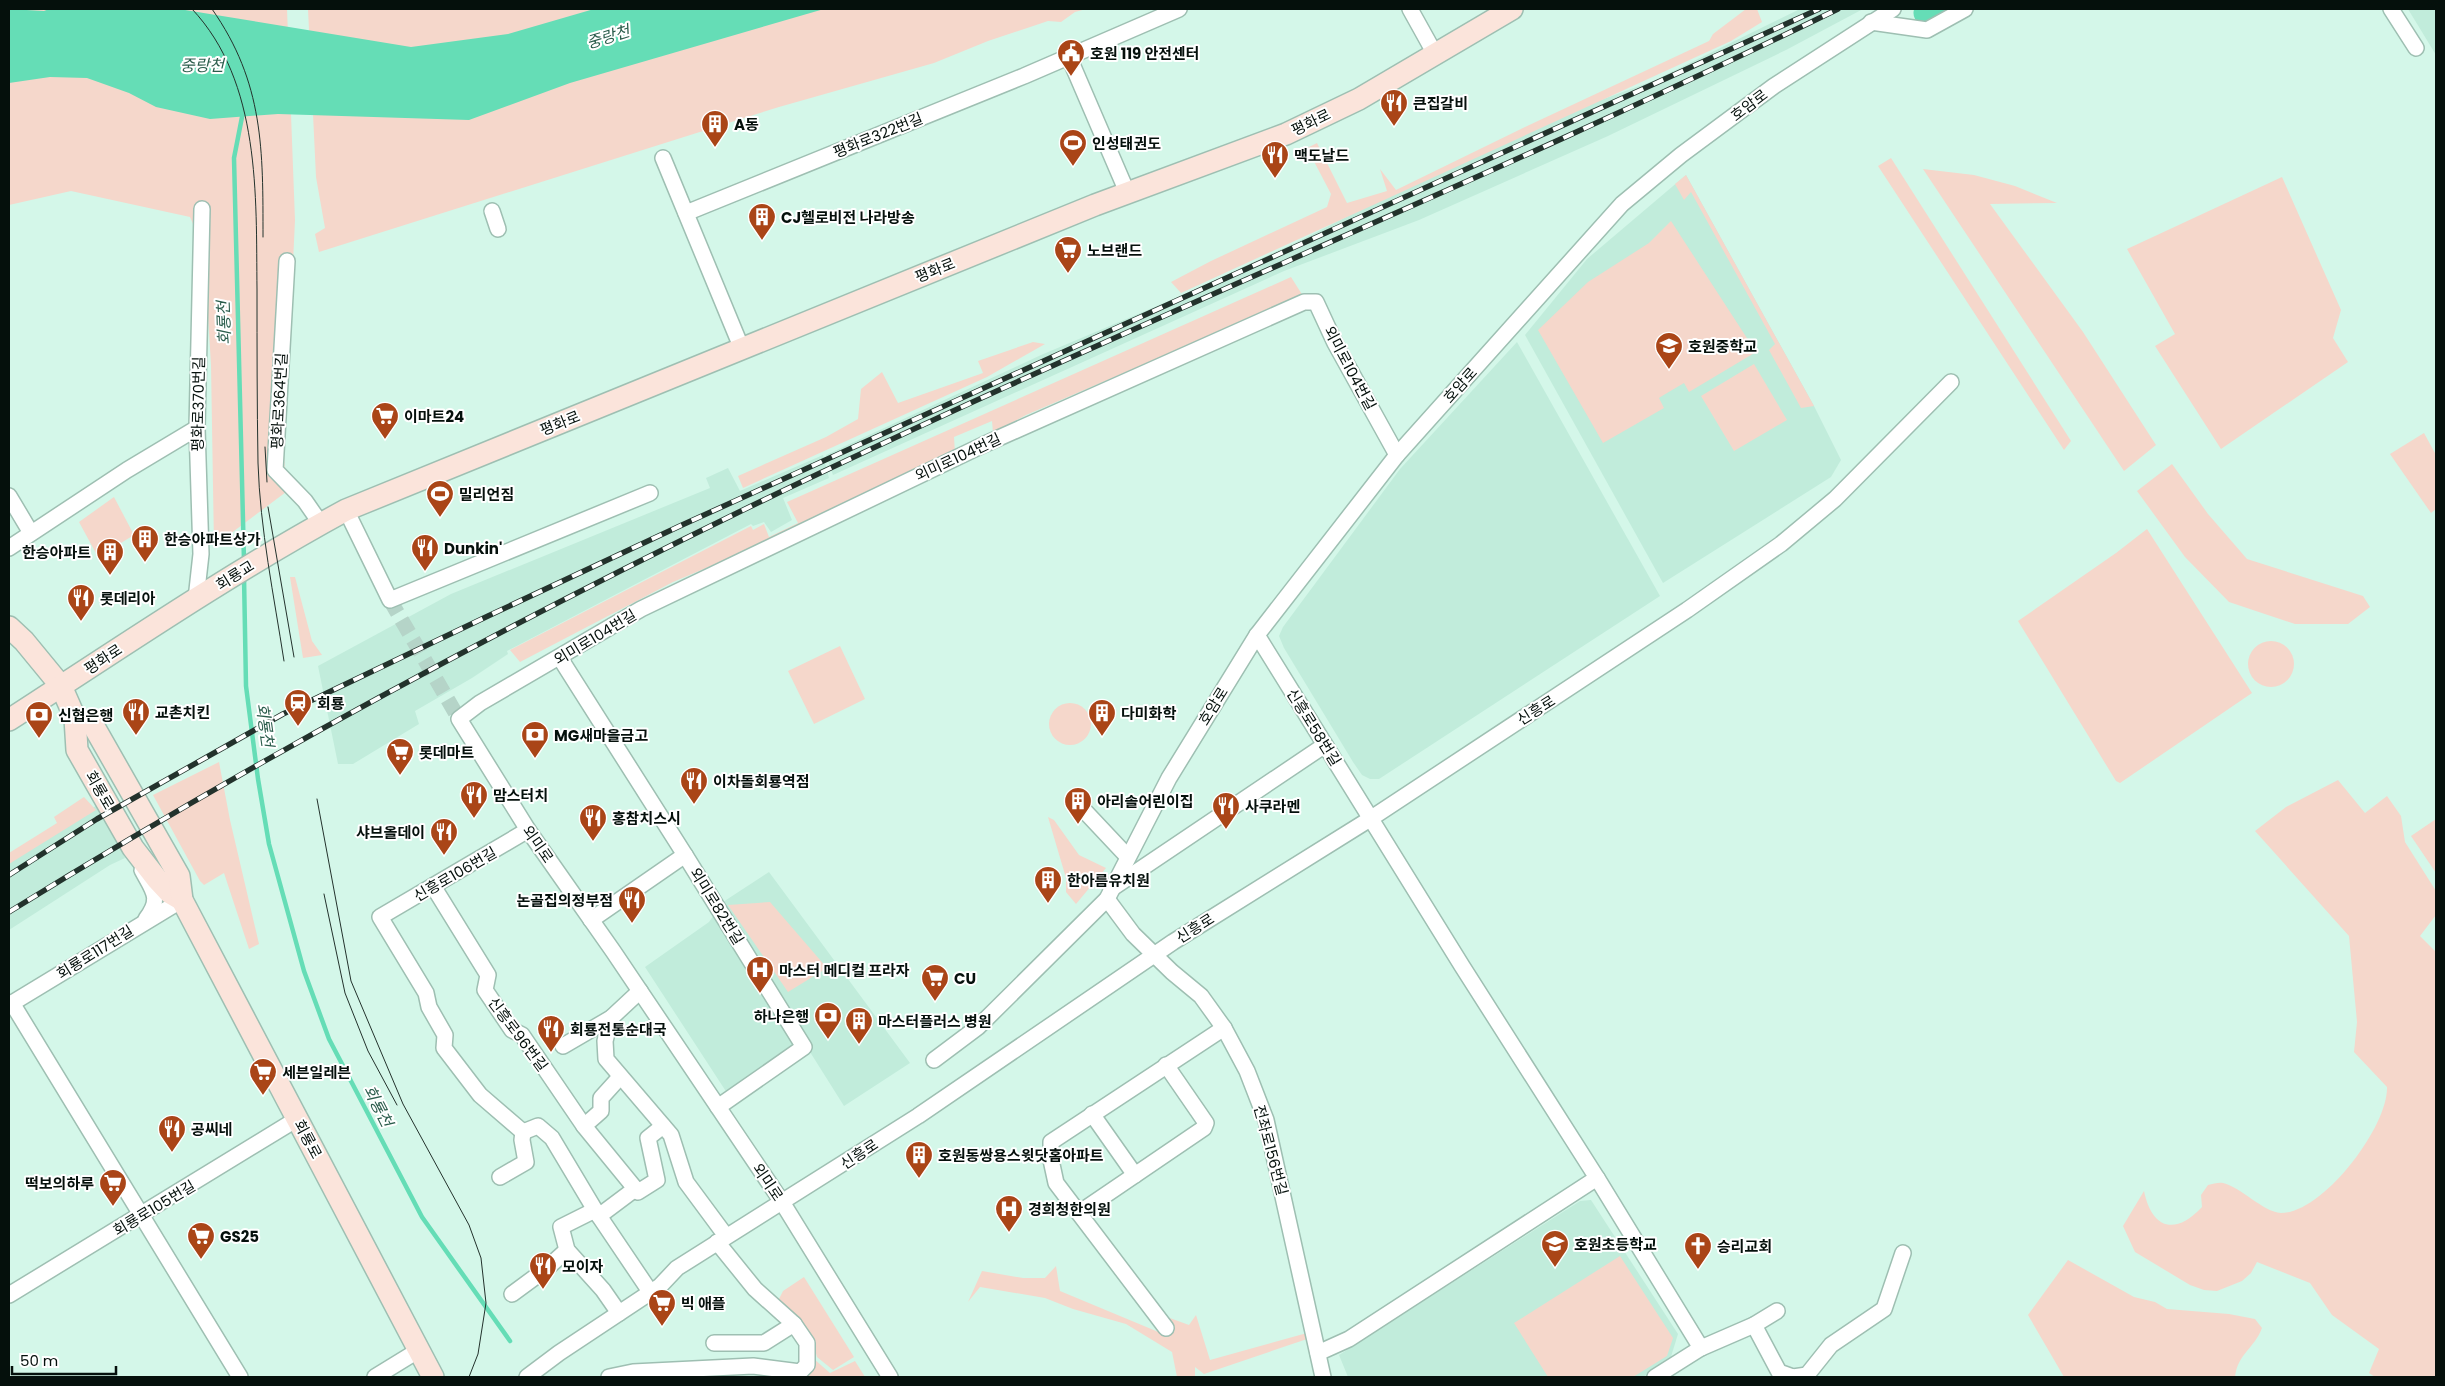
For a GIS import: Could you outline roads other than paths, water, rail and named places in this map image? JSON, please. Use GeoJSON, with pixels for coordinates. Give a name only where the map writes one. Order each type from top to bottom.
{"type":"FeatureCollection","features":[{"type":"Feature","properties":{"kind":"main road","name":"평화로"},"geometry":{"type":"LineString","coordinates":[[300,535],[346,510],[742,348],[1127,192],[1286,134],[1359,99],[1512,9]]}},
{"type":"Feature","properties":{"kind":"main road","name":"회룡교"},"geometry":{"type":"LineString","coordinates":[[196,599],[300,535]]}},
{"type":"Feature","properties":{"kind":"main road","name":"평화로"},"geometry":{"type":"LineString","coordinates":[[9,720],[196,599]]}},
{"type":"Feature","properties":{"kind":"main road","name":"회룡로"},"geometry":{"type":"LineString","coordinates":[[9,627],[24,641],[61,686],[75,718],[77,750],[133,848],[170,893],[182,900]]}},
{"type":"Feature","properties":{"kind":"main road","name":"회룡로"},"geometry":{"type":"LineString","coordinates":[[75,718],[93,725],[180,876],[182,900],[433,1377]]}},
{"type":"Feature","properties":{"kind":"street","name":"평화로322번길"},"geometry":{"type":"LineString","coordinates":[[686,213],[1069,57],[1179,9]]}},
{"type":"Feature","properties":{"kind":"street"},"geometry":{"type":"LineString","coordinates":[[1410,9],[1435,54]]}},
{"type":"Feature","properties":{"kind":"street","name":"호암로"},"geometry":{"type":"LineString","coordinates":[[934,1060],[978,1027],[1108,895],[1169,778],[1257,635],[1397,455],[1622,204],[1681,155],[1774,86],[1893,9]]}},
{"type":"Feature","properties":{"kind":"street"},"geometry":{"type":"LineString","coordinates":[[1871,22],[1927,30],[1965,9]]}},
{"type":"Feature","properties":{"kind":"street"},"geometry":{"type":"LineString","coordinates":[[2391,9],[2416,48]]}},
{"type":"Feature","properties":{"kind":"street"},"geometry":{"type":"LineString","coordinates":[[1069,57],[1127,192]]}},
{"type":"Feature","properties":{"kind":"street"},"geometry":{"type":"LineString","coordinates":[[663,158],[742,348]]}},
{"type":"Feature","properties":{"kind":"street","name":"평화로370번길"},"geometry":{"type":"LineString","coordinates":[[196,599],[202,554],[197,428],[202,209]]}},
{"type":"Feature","properties":{"kind":"street"},"geometry":{"type":"LineString","coordinates":[[492,211],[498,229]]}},
{"type":"Feature","properties":{"kind":"street","name":"평화로364번길"},"geometry":{"type":"LineString","coordinates":[[287,261],[275,470],[305,501],[321,524]]}},
{"type":"Feature","properties":{"kind":"street","name":"외미로104번길"},"geometry":{"type":"LineString","coordinates":[[459,719],[480,703],[641,609],[983,445],[1304,302],[1316,302],[1335,343],[1397,455]]}},
{"type":"Feature","properties":{"kind":"street","name":"신흥로"},"geometry":{"type":"LineString","coordinates":[[527,1377],[651,1293],[677,1268],[918,1116],[1155,955],[1370,819],[1593,674],[1781,544],[1835,500],[1951,382]]}},
{"type":"Feature","properties":{"kind":"street"},"geometry":{"type":"LineString","coordinates":[[9,548],[127,470],[197,428]]}},
{"type":"Feature","properties":{"kind":"street"},"geometry":{"type":"LineString","coordinates":[[346,510],[390,600],[650,493]]}},
{"type":"Feature","properties":{"kind":"street"},"geometry":{"type":"LineString","coordinates":[[9,496],[32,533]]}},
{"type":"Feature","properties":{"kind":"street","name":"신흥로58번길"},"geometry":{"type":"LineString","coordinates":[[1257,635],[1370,819],[1597,1178],[1701,1348]]}},
{"type":"Feature","properties":{"kind":"street","name":"외미로82번길"},"geometry":{"type":"LineString","coordinates":[[560,658],[804,1047],[718,1107]]}},
{"type":"Feature","properties":{"kind":"street","name":"외미로"},"geometry":{"type":"LineString","coordinates":[[459,719],[528,830],[640,990],[782,1202],[890,1377]]}},
{"type":"Feature","properties":{"kind":"street"},"geometry":{"type":"LineString","coordinates":[[1108,895],[1325,745]]}},
{"type":"Feature","properties":{"kind":"street"},"geometry":{"type":"LineString","coordinates":[[1079,805],[1127,856]]}},
{"type":"Feature","properties":{"kind":"street","name":"신흥로106번길"},"geometry":{"type":"LineString","coordinates":[[524,1132],[480,1095],[444,1048],[446,1035],[429,1006],[426,993],[380,917],[528,830]]}},
{"type":"Feature","properties":{"kind":"street"},"geometry":{"type":"LineString","coordinates":[[133,848],[156,897],[154,909],[144,922]]}},
{"type":"Feature","properties":{"kind":"street","name":"외미로82번길"},"geometry":{"type":"LineString","coordinates":[[591,920],[685,855]]}},
{"type":"Feature","properties":{"kind":"street","name":"신흥로96번길"},"geometry":{"type":"LineString","coordinates":[[433,886],[488,975],[485,990],[512,1030],[522,1035],[584,1126],[635,1189]]}},
{"type":"Feature","properties":{"kind":"street","name":"전좌로156번길"},"geometry":{"type":"LineString","coordinates":[[1108,895],[1133,934],[1201,996],[1224,1028],[1247,1071],[1266,1120],[1323,1377]]}},
{"type":"Feature","properties":{"kind":"street","name":"회룡로117번길"},"geometry":{"type":"LineString","coordinates":[[10,1004],[182,900]]}},
{"type":"Feature","properties":{"kind":"street"},"geometry":{"type":"LineString","coordinates":[[563,1046],[611,1018],[640,990]]}},
{"type":"Feature","properties":{"kind":"street"},"geometry":{"type":"LineString","coordinates":[[10,1004],[240,1377]]}},
{"type":"Feature","properties":{"kind":"street"},"geometry":{"type":"LineString","coordinates":[[609,1377],[633,1372],[753,1366],[800,1372],[807,1365],[807,1343],[794,1324],[776,1311],[755,1289],[721,1239],[686,1182],[671,1135],[620,1078],[606,1059],[605,1041],[611,1018]]}},
{"type":"Feature","properties":{"kind":"street"},"geometry":{"type":"LineString","coordinates":[[1166,1328],[1056,1183],[1051,1160],[1051,1142],[1224,1028]]}},
{"type":"Feature","properties":{"kind":"street"},"geometry":{"type":"LineString","coordinates":[[1079,1213],[1204,1128],[1206,1123],[1166,1065]]}},
{"type":"Feature","properties":{"kind":"street"},"geometry":{"type":"LineString","coordinates":[[584,1126],[602,1111],[601,1098],[620,1078]]}},
{"type":"Feature","properties":{"kind":"street"},"geometry":{"type":"LineString","coordinates":[[1092,1114],[1135,1175]]}},
{"type":"Feature","properties":{"kind":"street","name":"회룡로105번길"},"geometry":{"type":"LineString","coordinates":[[9,1295],[142,1216],[298,1119]]}},
{"type":"Feature","properties":{"kind":"street"},"geometry":{"type":"LineString","coordinates":[[500,1177],[526,1162],[522,1140],[524,1132],[538,1126],[552,1138],[597,1213],[651,1293]]}},
{"type":"Feature","properties":{"kind":"street"},"geometry":{"type":"LineString","coordinates":[[619,1313],[603,1290],[567,1250],[561,1227],[597,1213],[635,1189],[638,1192],[657,1180],[648,1138],[664,1126]]}},
{"type":"Feature","properties":{"kind":"street"},"geometry":{"type":"LineString","coordinates":[[1318,1353],[1349,1339],[1597,1178]]}},
{"type":"Feature","properties":{"kind":"street"},"geometry":{"type":"LineString","coordinates":[[512,1294],[546,1269],[567,1250]]}},
{"type":"Feature","properties":{"kind":"street"},"geometry":{"type":"LineString","coordinates":[[1754,1325],[1777,1375],[1807,1375],[1832,1345],[1884,1309],[1903,1253]]}},
{"type":"Feature","properties":{"kind":"street"},"geometry":{"type":"LineString","coordinates":[[1655,1377],[1701,1348],[1754,1325],[1777,1311]]}},
{"type":"Feature","properties":{"kind":"street"},"geometry":{"type":"LineString","coordinates":[[714,1343],[764,1343],[794,1324]]}},
{"type":"Feature","properties":{"kind":"street"},"geometry":{"type":"LineString","coordinates":[[375,1377],[418,1350]]}},
{"type":"Feature","properties":{"kind":"water","name":"중랑천"},"geometry":{"type":"Polygon","coordinates":[[[9,9],[44,11],[49,9],[179,9],[411,47],[508,34],[594,9],[824,9],[570,83],[469,120],[278,114],[210,119],[156,107],[129,93],[87,78],[50,77],[9,83],[9,9]]]}},
{"type":"Feature","properties":{"kind":"waterway"},"geometry":{"type":"LineString","coordinates":[[1926,13],[1933,9]]}},
{"type":"Feature","properties":{"kind":"waterway","name":"회룡천"},"geometry":{"type":"LineString","coordinates":[[243,112],[234,158],[244,561]]}},
{"type":"Feature","properties":{"kind":"waterway","name":"회룡천"},"geometry":{"type":"LineString","coordinates":[[244,576],[246,686],[258,779],[269,844],[304,971],[329,1039],[422,1217],[510,1341]]}},
{"type":"Feature","properties":{"kind":"tunnel"},"geometry":{"type":"LineString","coordinates":[[390,600],[459,719]]}},
{"type":"Feature","properties":{"kind":"tram line"},"geometry":{"type":"LineString","coordinates":[[192,9],[215,38],[231,70],[243,105],[250,142],[256,216],[259,488],[268,562],[284,661]]}},
{"type":"Feature","properties":{"kind":"tram line"},"geometry":{"type":"LineString","coordinates":[[212,9],[229,36],[242,64],[251,91],[261,146],[263,237]]}},
{"type":"Feature","properties":{"kind":"tram line"},"geometry":{"type":"LineString","coordinates":[[265,447],[267,482]]}},
{"type":"Feature","properties":{"kind":"tram line"},"geometry":{"type":"LineString","coordinates":[[268,507],[294,657]]}},
{"type":"Feature","properties":{"kind":"tram line"},"geometry":{"type":"LineString","coordinates":[[317,799],[351,981],[403,1104],[469,1225],[481,1258],[486,1303],[478,1354],[469,1377]]}},
{"type":"Feature","properties":{"kind":"tram line"},"geometry":{"type":"LineString","coordinates":[[324,894],[345,993],[368,1051],[397,1105]]}},
{"type":"Feature","properties":{"kind":"railway"},"geometry":{"type":"LineString","coordinates":[[9,875],[97,819],[283,714],[682,525],[1819,9]]}},
{"type":"Feature","properties":{"kind":"railway"},"geometry":{"type":"LineString","coordinates":[[9,912],[187,806],[368,704],[552,606],[737,513],[1011,384],[1564,138],[1838,9]]}},
{"type":"Feature","properties":{"kind":"place","name":"호원 119 안전센터"},"geometry":{"type":"Point","coordinates":[1071,77]}},
{"type":"Feature","properties":{"kind":"place","name":"큰집갈비"},"geometry":{"type":"Point","coordinates":[1394,127]}},
{"type":"Feature","properties":{"kind":"place","name":"A동"},"geometry":{"type":"Point","coordinates":[715,148]}},
{"type":"Feature","properties":{"kind":"place","name":"인성태권도"},"geometry":{"type":"Point","coordinates":[1073,167]}},
{"type":"Feature","properties":{"kind":"place","name":"맥도날드"},"geometry":{"type":"Point","coordinates":[1275,179]}},
{"type":"Feature","properties":{"kind":"place","name":"CJ헬로비전 나라방송"},"geometry":{"type":"Point","coordinates":[762,241]}},
{"type":"Feature","properties":{"kind":"place","name":"노브랜드"},"geometry":{"type":"Point","coordinates":[1068,274]}},
{"type":"Feature","properties":{"kind":"place","name":"호원중학교"},"geometry":{"type":"Point","coordinates":[1669,370]}},
{"type":"Feature","properties":{"kind":"place","name":"이마트24"},"geometry":{"type":"Point","coordinates":[385,440]}},
{"type":"Feature","properties":{"kind":"place","name":"밀리언짐"},"geometry":{"type":"Point","coordinates":[440,518]}},
{"type":"Feature","properties":{"kind":"place","name":"한승아파트상가"},"geometry":{"type":"Point","coordinates":[145,563]}},
{"type":"Feature","properties":{"kind":"place","name":"Dunkin'"},"geometry":{"type":"Point","coordinates":[425,572]}},
{"type":"Feature","properties":{"kind":"place","name":"한승아파트"},"geometry":{"type":"Point","coordinates":[110,576]}},
{"type":"Feature","properties":{"kind":"place","name":"롯데리아"},"geometry":{"type":"Point","coordinates":[81,622]}},
{"type":"Feature","properties":{"kind":"place","name":"회룡"},"geometry":{"type":"Point","coordinates":[298,727]}},
{"type":"Feature","properties":{"kind":"place","name":"교촌치킨"},"geometry":{"type":"Point","coordinates":[136,736]}},
{"type":"Feature","properties":{"kind":"place","name":"다미화학"},"geometry":{"type":"Point","coordinates":[1102,737]}},
{"type":"Feature","properties":{"kind":"place","name":"신협은행"},"geometry":{"type":"Point","coordinates":[39,739]}},
{"type":"Feature","properties":{"kind":"place","name":"MG새마을금고"},"geometry":{"type":"Point","coordinates":[535,759]}},
{"type":"Feature","properties":{"kind":"place","name":"롯데마트"},"geometry":{"type":"Point","coordinates":[400,776]}},
{"type":"Feature","properties":{"kind":"place","name":"이차돌회룡역점"},"geometry":{"type":"Point","coordinates":[694,805]}},
{"type":"Feature","properties":{"kind":"place","name":"맘스터치"},"geometry":{"type":"Point","coordinates":[474,819]}},
{"type":"Feature","properties":{"kind":"place","name":"아리솔어린이집"},"geometry":{"type":"Point","coordinates":[1078,825]}},
{"type":"Feature","properties":{"kind":"place","name":"사쿠라멘"},"geometry":{"type":"Point","coordinates":[1226,830]}},
{"type":"Feature","properties":{"kind":"place","name":"홍참치스시"},"geometry":{"type":"Point","coordinates":[593,842]}},
{"type":"Feature","properties":{"kind":"place","name":"샤브올데이"},"geometry":{"type":"Point","coordinates":[444,856]}},
{"type":"Feature","properties":{"kind":"place","name":"한아름유치원"},"geometry":{"type":"Point","coordinates":[1048,904]}},
{"type":"Feature","properties":{"kind":"place","name":"논골집의정부점"},"geometry":{"type":"Point","coordinates":[632,924]}},
{"type":"Feature","properties":{"kind":"place","name":"마스터 메디컬 프라자"},"geometry":{"type":"Point","coordinates":[760,994]}},
{"type":"Feature","properties":{"kind":"place","name":"CU"},"geometry":{"type":"Point","coordinates":[935,1002]}},
{"type":"Feature","properties":{"kind":"place","name":"하나은행"},"geometry":{"type":"Point","coordinates":[828,1040]}},
{"type":"Feature","properties":{"kind":"place","name":"마스터플러스 병원"},"geometry":{"type":"Point","coordinates":[859,1045]}},
{"type":"Feature","properties":{"kind":"place","name":"회룡전통순대국"},"geometry":{"type":"Point","coordinates":[551,1053]}},
{"type":"Feature","properties":{"kind":"place","name":"세븐일레븐"},"geometry":{"type":"Point","coordinates":[263,1096]}},
{"type":"Feature","properties":{"kind":"place","name":"공씨네"},"geometry":{"type":"Point","coordinates":[172,1153]}},
{"type":"Feature","properties":{"kind":"place","name":"호원동쌍용스윗닷홈아파트"},"geometry":{"type":"Point","coordinates":[919,1179]}},
{"type":"Feature","properties":{"kind":"place","name":"떡보의하루"},"geometry":{"type":"Point","coordinates":[113,1207]}},
{"type":"Feature","properties":{"kind":"place","name":"경희청한의원"},"geometry":{"type":"Point","coordinates":[1009,1233]}},
{"type":"Feature","properties":{"kind":"place","name":"GS25"},"geometry":{"type":"Point","coordinates":[201,1260]}},
{"type":"Feature","properties":{"kind":"place","name":"호원초등학교"},"geometry":{"type":"Point","coordinates":[1555,1268]}},
{"type":"Feature","properties":{"kind":"place","name":"승리교회"},"geometry":{"type":"Point","coordinates":[1698,1270]}},
{"type":"Feature","properties":{"kind":"place","name":"모이자"},"geometry":{"type":"Point","coordinates":[543,1290]}},
{"type":"Feature","properties":{"kind":"place","name":"빅 애플"},"geometry":{"type":"Point","coordinates":[662,1327]}}]}
